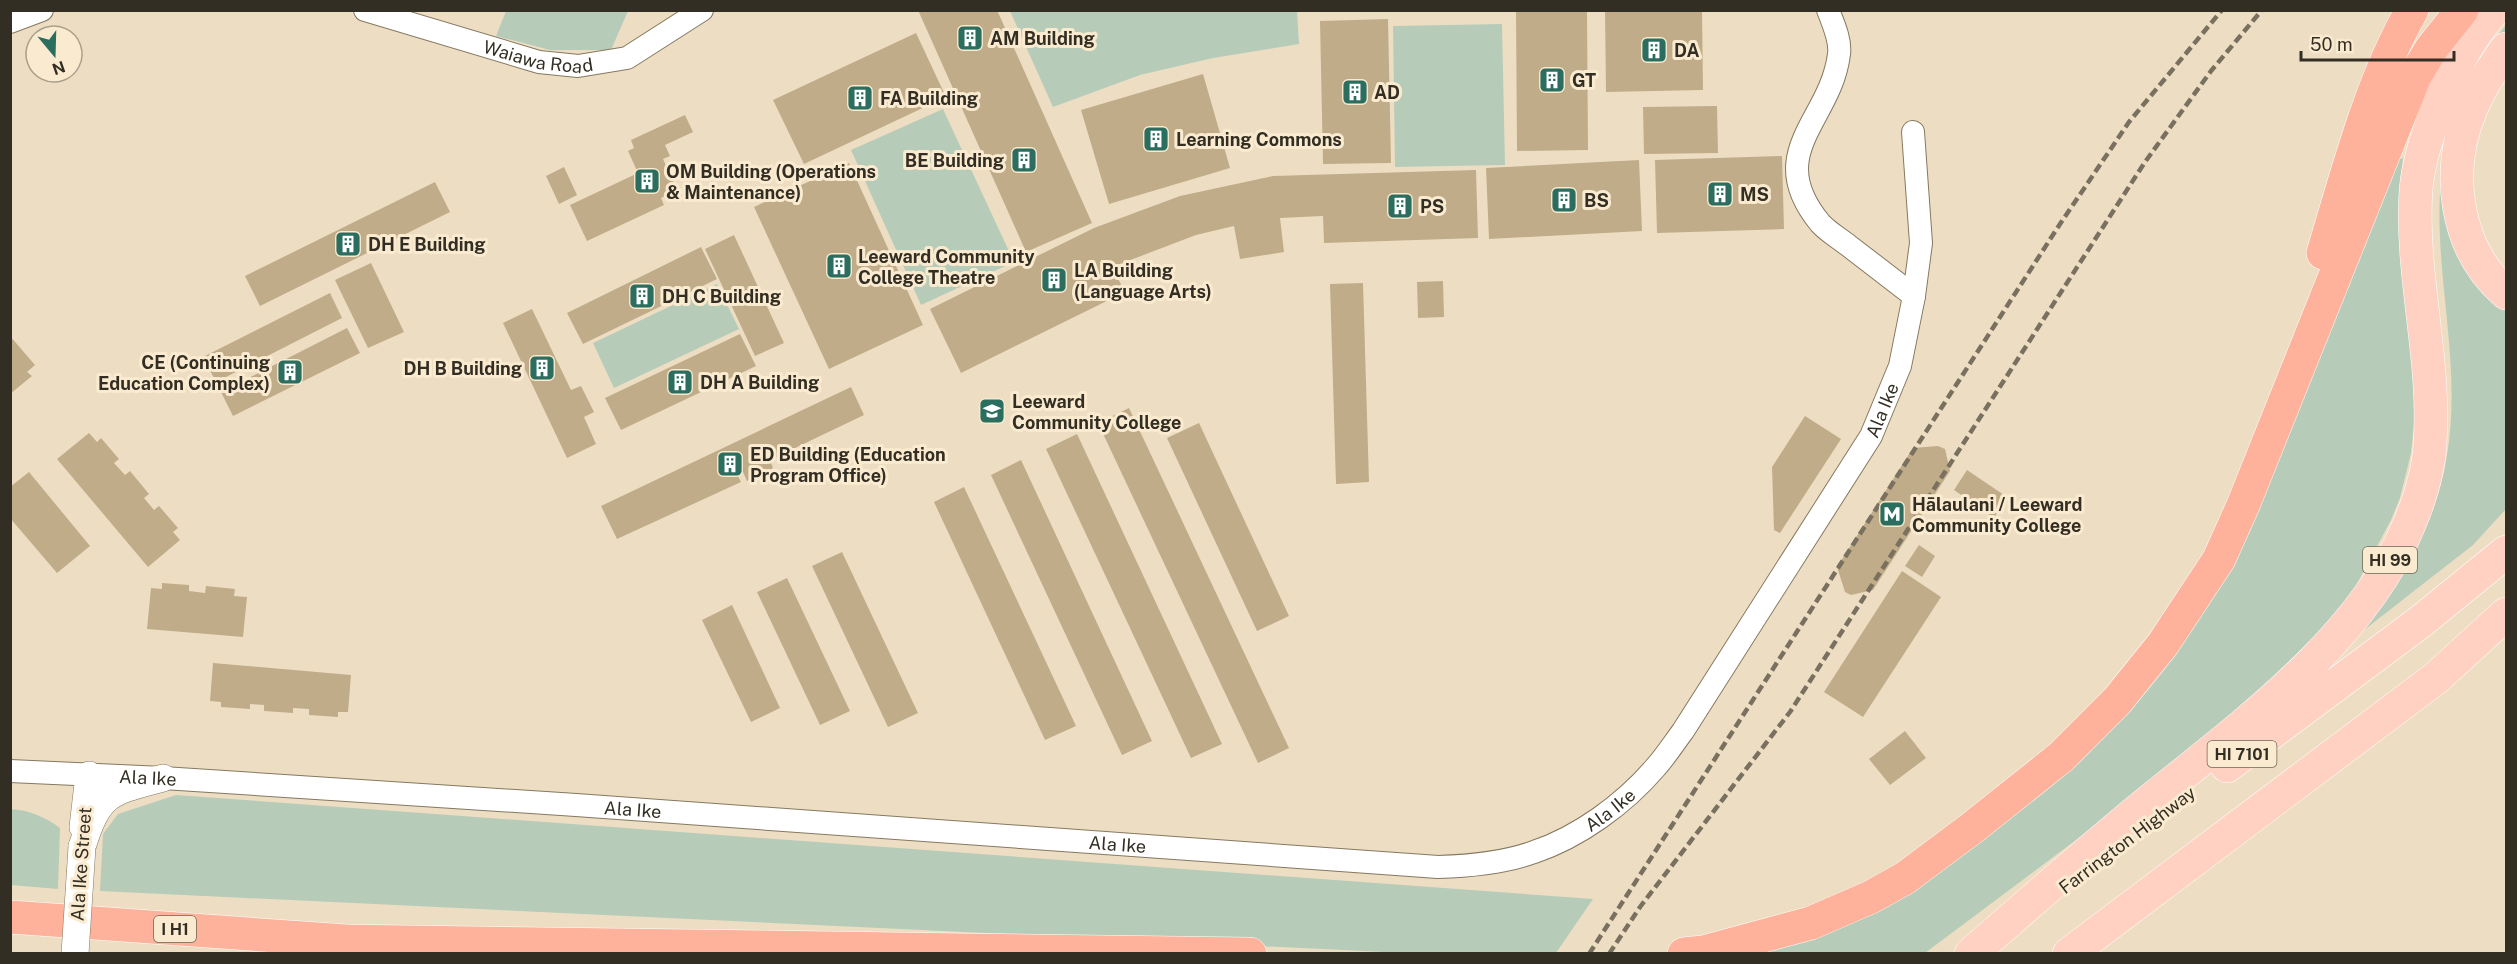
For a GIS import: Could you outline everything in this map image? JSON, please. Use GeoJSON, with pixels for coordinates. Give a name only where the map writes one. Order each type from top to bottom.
{"type":"FeatureCollection","features":[{"type":"Feature","properties":{"kind":"highway"},"geometry":{"type":"LineString","coordinates":[[2252,481],[2368,107],[2387,58],[2412,10]]}},
{"type":"Feature","properties":{"kind":"highway"},"geometry":{"type":"LineString","coordinates":[[1684,954],[1704,952],[1811,922],[1871,897],[1905,878],[2061,757],[2118,701],[2163,644],[2219,559],[2415,75],[2431,49],[2462,10]]}},
{"type":"Feature","properties":{"kind":"highway","name":"I H1"},"geometry":{"type":"LineString","coordinates":[[10,917],[547,954]]}},
{"type":"Feature","properties":{"kind":"highway"},"geometry":{"type":"LineString","coordinates":[[339,941],[1250,954]]}},
{"type":"Feature","properties":{"kind":"main road","name":"HI 99"},"geometry":{"type":"LineString","coordinates":[[1973,954],[2130,817],[2238,730],[2336,637],[2370,595],[2408,529],[2423,482],[2430,446],[2430,380],[2418,279],[2415,226],[2416,185],[2434,115],[2449,79],[2466,48],[2494,10]]}},
{"type":"Feature","properties":{"kind":"main road"},"geometry":{"type":"LineString","coordinates":[[2506,49],[2488,75],[2470,109],[2463,135],[2457,176],[2457,195],[2472,247],[2486,269],[2506,293]]}},
{"type":"Feature","properties":{"kind":"main road","name":"Farrington Highway"},"geometry":{"type":"LineString","coordinates":[[1973,954],[2420,622],[2506,552]]}},
{"type":"Feature","properties":{"kind":"main road"},"geometry":{"type":"LineString","coordinates":[[2436,678],[2506,614]]}},
{"type":"Feature","properties":{"kind":"main road"},"geometry":{"type":"LineString","coordinates":[[2069,954],[2506,624]]}},
{"type":"Feature","properties":{"kind":"street"},"geometry":{"type":"LineString","coordinates":[[10,22],[42,10]]}},
{"type":"Feature","properties":{"kind":"street","name":"Waiawa Road"},"geometry":{"type":"LineString","coordinates":[[365,10],[539,62],[578,66],[627,58],[702,10]]}},
{"type":"Feature","properties":{"kind":"street"},"geometry":{"type":"LineString","coordinates":[[1828,10],[1835,27],[1839,52],[1834,75],[1803,139],[1796,168],[1798,184],[1808,206],[1821,225],[1914,296]]}},
{"type":"Feature","properties":{"kind":"street","name":"Ala Ike"},"geometry":{"type":"LineString","coordinates":[[10,771],[163,778],[576,805],[1438,867],[1473,866],[1534,852],[1581,829],[1626,797],[1655,768],[1683,731],[1871,436],[1900,366],[1914,296],[1921,243],[1913,132]]}},
{"type":"Feature","properties":{"kind":"street","name":"Ala Ike Street"},"geometry":{"type":"LineString","coordinates":[[75,954],[88,775]]}},
{"type":"Feature","properties":{"kind":"street"},"geometry":{"type":"LineString","coordinates":[[82,846],[92,817],[104,800],[123,789],[163,778]]}},
{"type":"Feature","properties":{"kind":"green space"},"geometry":{"type":"Polygon","coordinates":[[[506,11],[628,11],[611,50],[550,50],[496,36],[506,11]]]}},
{"type":"Feature","properties":{"kind":"green space"},"geometry":{"type":"Polygon","coordinates":[[[1010,11],[1297,11],[1299,44],[1213,58],[1140,75],[1053,107],[1010,11]]]}},
{"type":"Feature","properties":{"kind":"green space"},"geometry":{"type":"Polygon","coordinates":[[[1502,24],[1505,165],[1395,167],[1393,26],[1502,24]]]}},
{"type":"Feature","properties":{"kind":"green space"},"geometry":{"type":"Polygon","coordinates":[[[2506,25],[2506,35],[2452,152],[2506,303],[2506,509],[2473,545],[2364,630],[2405,568],[2416,547],[2435,504],[2442,481],[2451,418],[2449,343],[2440,230],[2440,193],[2444,156],[2483,61],[2506,25]]]}},
{"type":"Feature","properties":{"kind":"green space"},"geometry":{"type":"Polygon","coordinates":[[[943,109],[1014,262],[921,305],[851,150],[943,109]]]}},
{"type":"Feature","properties":{"kind":"green space"},"geometry":{"type":"Polygon","coordinates":[[[2403,158],[2399,241],[2411,331],[2415,416],[2411,453],[2400,498],[2391,520],[2350,597],[2324,628],[2250,699],[2124,804],[1925,953],[1735,954],[2055,777],[2256,505],[2278,462],[2392,162],[2403,158]]]}},
{"type":"Feature","properties":{"kind":"green space"},"geometry":{"type":"Polygon","coordinates":[[[717,284],[739,329],[614,388],[593,343],[717,284]]]}},
{"type":"Feature","properties":{"kind":"green space"},"geometry":{"type":"Polygon","coordinates":[[[176,795],[1593,899],[1556,953],[1426,954],[100,891],[103,834],[118,814],[176,795]]]}},
{"type":"Feature","properties":{"kind":"green space"},"geometry":{"type":"Polygon","coordinates":[[[11,809],[37,815],[60,828],[58,889],[11,885],[11,809]]]}},
{"type":"Feature","properties":{"kind":"building","name":"BE Building"},"geometry":{"type":"Polygon","coordinates":[[[918,10],[997,10],[1092,223],[1026,252],[918,10]]]}},
{"type":"Feature","properties":{"kind":"building","name":"GT"},"geometry":{"type":"Polygon","coordinates":[[[1516,10],[1587,10],[1588,150],[1517,151],[1516,10]]]}},
{"type":"Feature","properties":{"kind":"building","name":"DA"},"geometry":{"type":"Polygon","coordinates":[[[1605,10],[1702,10],[1703,90],[1606,92],[1605,10]]]}},
{"type":"Feature","properties":{"kind":"building","name":"AD"},"geometry":{"type":"Polygon","coordinates":[[[1388,19],[1391,163],[1323,164],[1320,21],[1388,19]]]}},
{"type":"Feature","properties":{"kind":"building","name":"FA Building"},"geometry":{"type":"Polygon","coordinates":[[[916,33],[946,97],[804,164],[773,100],[916,33]]]}},
{"type":"Feature","properties":{"kind":"building","name":"Learning Commons"},"geometry":{"type":"Polygon","coordinates":[[[1203,74],[1230,168],[1109,204],[1081,110],[1203,74]]]}},
{"type":"Feature","properties":{"kind":"building"},"geometry":{"type":"Polygon","coordinates":[[[1717,106],[1718,153],[1644,154],[1643,107],[1717,106]]]}},
{"type":"Feature","properties":{"kind":"building","name":"OM Building (Operations & Maintenance)"},"geometry":{"type":"Polygon","coordinates":[[[685,115],[693,132],[665,145],[670,156],[663,159],[677,190],[661,198],[664,205],[587,241],[570,205],[638,173],[628,151],[634,148],[631,140],[685,115]]]}},
{"type":"Feature","properties":{"kind":"building","name":"MS"},"geometry":{"type":"Polygon","coordinates":[[[1782,156],[1784,229],[1657,233],[1655,160],[1782,156]]]}},
{"type":"Feature","properties":{"kind":"building","name":"BS"},"geometry":{"type":"Polygon","coordinates":[[[1639,160],[1642,231],[1489,239],[1486,168],[1639,160]]]}},
{"type":"Feature","properties":{"kind":"building","name":"Leeward Community College Theatre"},"geometry":{"type":"Polygon","coordinates":[[[849,163],[923,325],[829,369],[754,207],[849,163]]]}},
{"type":"Feature","properties":{"kind":"building"},"geometry":{"type":"Polygon","coordinates":[[[564,167],[577,195],[559,204],[546,176],[564,167]]]}},
{"type":"Feature","properties":{"kind":"building","name":"LA Building (Language Arts)"},"geometry":{"type":"Polygon","coordinates":[[[1476,170],[1478,238],[1324,243],[1323,216],[1280,218],[1284,252],[1240,259],[1234,226],[1196,235],[1112,267],[1125,292],[961,373],[930,309],[1094,228],[1180,196],[1273,176],[1476,170]]]}},
{"type":"Feature","properties":{"kind":"building","name":"DH E Building"},"geometry":{"type":"Polygon","coordinates":[[[435,182],[450,212],[260,306],[245,276],[435,182]]]}},
{"type":"Feature","properties":{"kind":"building"},"geometry":{"type":"Polygon","coordinates":[[[734,235],[784,343],[755,356],[705,249],[734,235]]]}},
{"type":"Feature","properties":{"kind":"building","name":"DH C Building"},"geometry":{"type":"Polygon","coordinates":[[[701,247],[717,279],[583,344],[567,313],[701,247]]]}},
{"type":"Feature","properties":{"kind":"building"},"geometry":{"type":"Polygon","coordinates":[[[371,263],[404,332],[368,348],[335,280],[371,263]]]}},
{"type":"Feature","properties":{"kind":"building"},"geometry":{"type":"Polygon","coordinates":[[[1443,281],[1444,317],[1418,318],[1417,282],[1443,281]]]}},
{"type":"Feature","properties":{"kind":"building"},"geometry":{"type":"Polygon","coordinates":[[[1363,283],[1369,482],[1336,484],[1330,284],[1363,283]]]}},
{"type":"Feature","properties":{"kind":"building","name":"CE (Continuing Education Complex)"},"geometry":{"type":"Polygon","coordinates":[[[330,293],[342,318],[216,382],[203,357],[330,293]]]}},
{"type":"Feature","properties":{"kind":"building","name":"DH B Building"},"geometry":{"type":"Polygon","coordinates":[[[532,309],[571,390],[581,386],[594,412],[584,417],[596,444],[567,458],[503,323],[532,309]]]}},
{"type":"Feature","properties":{"kind":"building","name":"CE (Continuing Education Complex)"},"geometry":{"type":"Polygon","coordinates":[[[347,328],[360,353],[233,416],[221,392],[347,328]]]}},
{"type":"Feature","properties":{"kind":"building","name":"DH A Building"},"geometry":{"type":"Polygon","coordinates":[[[740,334],[756,366],[621,430],[605,398],[740,334]]]}},
{"type":"Feature","properties":{"kind":"building"},"geometry":{"type":"Polygon","coordinates":[[[10,336],[35,365],[27,372],[32,376],[10,394],[10,336]]]}},
{"type":"Feature","properties":{"kind":"building","name":"ED Building (Education Program Office)"},"geometry":{"type":"Polygon","coordinates":[[[851,387],[864,415],[770,460],[773,468],[747,481],[743,472],[737,474],[741,482],[617,539],[601,506],[851,387]]]}},
{"type":"Feature","properties":{"kind":"building"},"geometry":{"type":"Polygon","coordinates":[[[1129,408],[1289,748],[1258,763],[1098,423],[1129,408]]]}},
{"type":"Feature","properties":{"kind":"building"},"geometry":{"type":"Polygon","coordinates":[[[1805,416],[1841,439],[1780,533],[1774,530],[1772,467],[1805,416]]]}},
{"type":"Feature","properties":{"kind":"building"},"geometry":{"type":"Polygon","coordinates":[[[1199,423],[1289,616],[1257,631],[1167,438],[1199,423]]]}},
{"type":"Feature","properties":{"kind":"building"},"geometry":{"type":"Polygon","coordinates":[[[89,433],[97,442],[101,438],[119,459],[114,463],[125,475],[130,471],[149,494],[144,498],[154,510],[159,506],[178,528],[173,532],[180,540],[148,567],[57,459],[89,433]]]}},
{"type":"Feature","properties":{"kind":"building"},"geometry":{"type":"Polygon","coordinates":[[[1077,434],[1222,744],[1191,758],[1046,449],[1077,434]]]}},
{"type":"Feature","properties":{"kind":"building"},"geometry":{"type":"Polygon","coordinates":[[[1938,446],[1945,449],[1950,471],[1873,590],[1851,595],[1845,592],[1837,567],[1913,448],[1938,446]]]}},
{"type":"Feature","properties":{"kind":"building"},"geometry":{"type":"Polygon","coordinates":[[[1021,460],[1152,741],[1122,755],[991,475],[1021,460]]]}},
{"type":"Feature","properties":{"kind":"building"},"geometry":{"type":"Polygon","coordinates":[[[1967,470],[2007,497],[1994,518],[1954,490],[1967,470]]]}},
{"type":"Feature","properties":{"kind":"building"},"geometry":{"type":"Polygon","coordinates":[[[29,472],[90,546],[57,573],[10,518],[10,487],[29,472]]]}},
{"type":"Feature","properties":{"kind":"building"},"geometry":{"type":"Polygon","coordinates":[[[964,487],[1076,726],[1045,740],[934,502],[964,487]]]}},
{"type":"Feature","properties":{"kind":"building"},"geometry":{"type":"Polygon","coordinates":[[[1919,545],[1935,556],[1922,577],[1905,566],[1919,545]]]}},
{"type":"Feature","properties":{"kind":"building"},"geometry":{"type":"Polygon","coordinates":[[[842,552],[918,713],[888,727],[812,566],[842,552]]]}},
{"type":"Feature","properties":{"kind":"building"},"geometry":{"type":"Polygon","coordinates":[[[1902,571],[1941,597],[1863,717],[1824,692],[1902,571]]]}},
{"type":"Feature","properties":{"kind":"building"},"geometry":{"type":"Polygon","coordinates":[[[787,578],[850,711],[820,725],[757,592],[787,578]]]}},
{"type":"Feature","properties":{"kind":"building"},"geometry":{"type":"Polygon","coordinates":[[[162,583],[189,585],[189,591],[205,593],[206,586],[235,589],[234,596],[247,597],[243,637],[147,629],[151,588],[162,589],[162,583]]]}},
{"type":"Feature","properties":{"kind":"building"},"geometry":{"type":"Polygon","coordinates":[[[732,605],[780,708],[751,722],[702,620],[732,605]]]}},
{"type":"Feature","properties":{"kind":"building"},"geometry":{"type":"Polygon","coordinates":[[[213,663],[351,675],[348,712],[338,712],[338,717],[309,715],[309,709],[293,708],[293,713],[264,711],[264,705],[250,704],[250,709],[221,707],[221,702],[210,701],[213,663]]]}},
{"type":"Feature","properties":{"kind":"building"},"geometry":{"type":"Polygon","coordinates":[[[1905,731],[1926,758],[1890,785],[1869,759],[1905,731]]]}},
{"type":"Feature","properties":{"kind":"railway"},"geometry":{"type":"LineString","coordinates":[[1589,954],[2060,224],[2129,122],[2222,10]]}},
{"type":"Feature","properties":{"kind":"railway"},"geometry":{"type":"LineString","coordinates":[[1609,954],[1640,907],[1790,712],[2145,162],[2211,71],[2262,10]]}},
{"type":"Feature","properties":{"kind":"place","name":"AM Building"},"geometry":{"type":"Point","coordinates":[970,38]}},
{"type":"Feature","properties":{"kind":"place","name":"DA"},"geometry":{"type":"Point","coordinates":[1654,50]}},
{"type":"Feature","properties":{"kind":"place","name":"GT"},"geometry":{"type":"Point","coordinates":[1552,80]}},
{"type":"Feature","properties":{"kind":"place","name":"AD"},"geometry":{"type":"Point","coordinates":[1355,92]}},
{"type":"Feature","properties":{"kind":"place","name":"FA Building"},"geometry":{"type":"Point","coordinates":[860,98]}},
{"type":"Feature","properties":{"kind":"place","name":"Learning Commons"},"geometry":{"type":"Point","coordinates":[1156,139]}},
{"type":"Feature","properties":{"kind":"place","name":"BE Building"},"geometry":{"type":"Point","coordinates":[1024,160]}},
{"type":"Feature","properties":{"kind":"place","name":"OM Building (Operations & Maintenance)"},"geometry":{"type":"Point","coordinates":[647,181]}},
{"type":"Feature","properties":{"kind":"place","name":"MS"},"geometry":{"type":"Point","coordinates":[1720,194]}},
{"type":"Feature","properties":{"kind":"place","name":"BS"},"geometry":{"type":"Point","coordinates":[1564,200]}},
{"type":"Feature","properties":{"kind":"place","name":"PS"},"geometry":{"type":"Point","coordinates":[1400,206]}},
{"type":"Feature","properties":{"kind":"place","name":"DH E Building"},"geometry":{"type":"Point","coordinates":[348,244]}},
{"type":"Feature","properties":{"kind":"place","name":"Leeward Community College Theatre"},"geometry":{"type":"Point","coordinates":[839,266]}},
{"type":"Feature","properties":{"kind":"place","name":"LA Building (Language Arts)"},"geometry":{"type":"Point","coordinates":[1054,280]}},
{"type":"Feature","properties":{"kind":"place","name":"DH C Building"},"geometry":{"type":"Point","coordinates":[642,296]}},
{"type":"Feature","properties":{"kind":"place","name":"DH B Building"},"geometry":{"type":"Point","coordinates":[542,368]}},
{"type":"Feature","properties":{"kind":"place","name":"CE (Continuing Education Complex)"},"geometry":{"type":"Point","coordinates":[290,372]}},
{"type":"Feature","properties":{"kind":"place","name":"DH A Building"},"geometry":{"type":"Point","coordinates":[680,382]}},
{"type":"Feature","properties":{"kind":"place","name":"Leeward Community College"},"geometry":{"type":"Point","coordinates":[992,411]}},
{"type":"Feature","properties":{"kind":"place","name":"ED Building (Education Program Office)"},"geometry":{"type":"Point","coordinates":[730,464]}},
{"type":"Feature","properties":{"kind":"place","name":"Hālaulani / Leeward Community College"},"geometry":{"type":"Point","coordinates":[1892,514]}}]}
